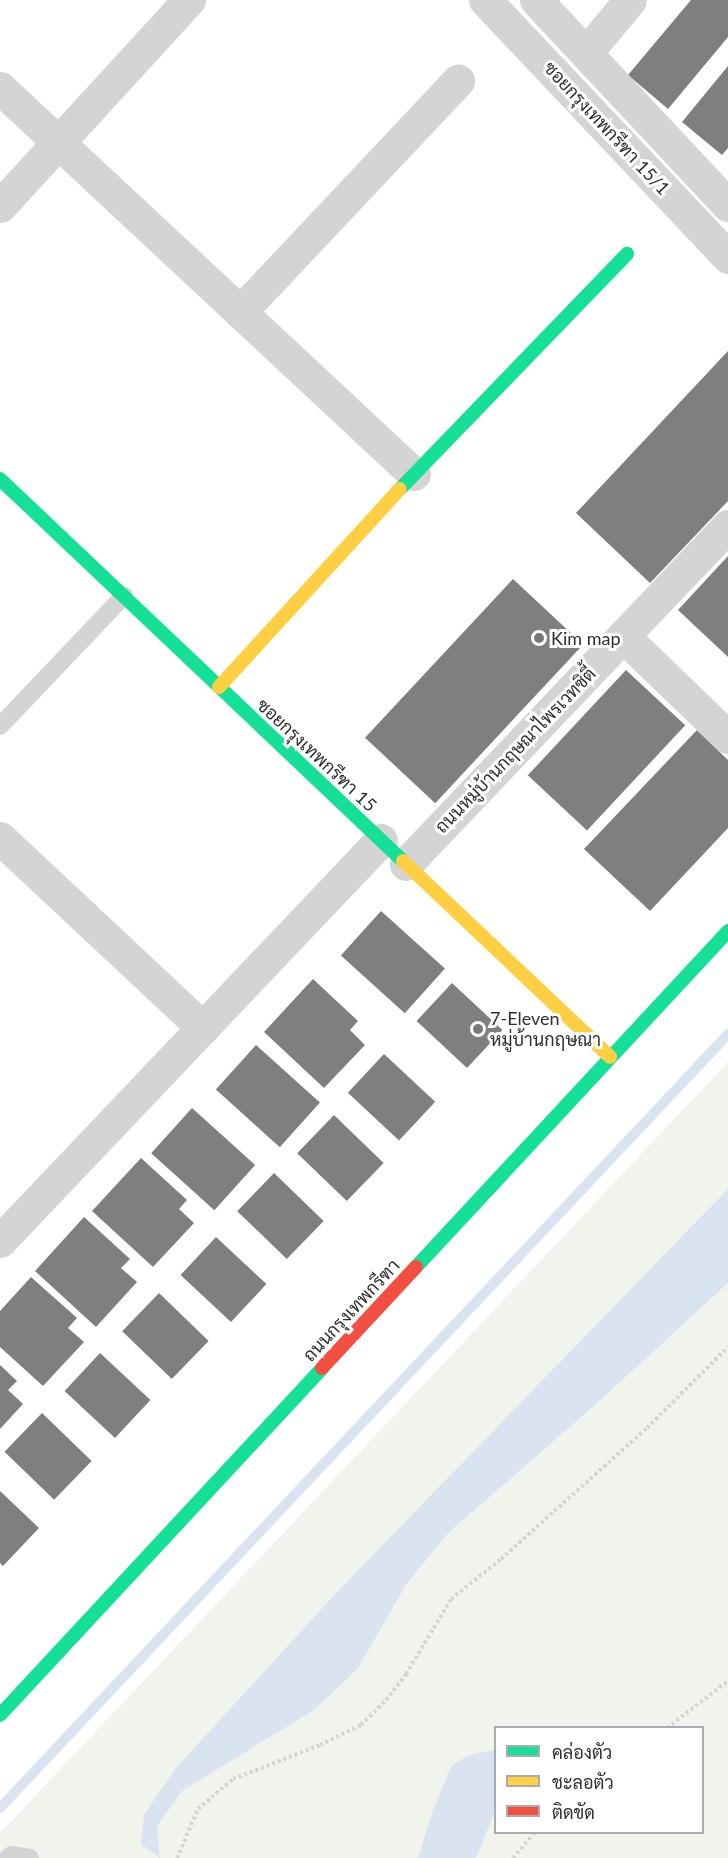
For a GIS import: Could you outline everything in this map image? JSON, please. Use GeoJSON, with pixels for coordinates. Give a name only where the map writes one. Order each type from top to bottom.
{"type":"FeatureCollection","features":[{"type":"Feature","properties":{"kind":"street"},"geometry":{"type":"LineString","coordinates":[[0,206],[189,0]]}},
{"type":"Feature","properties":{"kind":"street","name":"ซอยกรุงเทพกรีฑา 15/1"},"geometry":{"type":"LineString","coordinates":[[485,0],[728,257]]}},
{"type":"Feature","properties":{"kind":"street","name":"ซอยกรุงเทพกรีฑา 15/1"},"geometry":{"type":"LineString","coordinates":[[536,0],[588,51],[728,205]]}},
{"type":"Feature","properties":{"kind":"street"},"geometry":{"type":"LineString","coordinates":[[561,80],[630,0]]}},
{"type":"Feature","properties":{"kind":"street"},"geometry":{"type":"LineString","coordinates":[[240,312],[458,81]]}},
{"type":"Feature","properties":{"kind":"street"},"geometry":{"type":"LineString","coordinates":[[0,88],[414,474]]}},
{"type":"Feature","properties":{"kind":"street"},"geometry":{"type":"LineString","coordinates":[[219,687],[414,474],[627,254]]}},
{"type":"Feature","properties":{"kind":"street","name":"ซอยกรุงเทพกรีฑา 15"},"geometry":{"type":"LineString","coordinates":[[0,479],[610,1057]]}},
{"type":"Feature","properties":{"kind":"street","name":"ถนนหมู่บ้านกฤษณาไพรเวทซิตี้"},"geometry":{"type":"LineString","coordinates":[[406,864],[728,526]]}},
{"type":"Feature","properties":{"kind":"street"},"geometry":{"type":"LineString","coordinates":[[623,636],[728,737]]}},
{"type":"Feature","properties":{"kind":"street"},"geometry":{"type":"LineString","coordinates":[[0,838],[203,1028]]}},
{"type":"Feature","properties":{"kind":"street"},"geometry":{"type":"LineString","coordinates":[[0,1241],[381,840]]}},
{"type":"Feature","properties":{"kind":"street","name":"ถนนกรุงเทพกรีฑา"},"geometry":{"type":"LineString","coordinates":[[0,1715],[728,931]]}},
{"type":"Feature","properties":{"kind":"lane"},"geometry":{"type":"LineString","coordinates":[[0,726],[124,597]]}},
{"type":"Feature","properties":{"kind":"lane"},"geometry":{"type":"LineString","coordinates":[[8,1858],[12,1856],[30,1858]]}},
{"type":"Feature","properties":{"kind":"path"},"geometry":{"type":"LineString","coordinates":[[177,1858],[198,1809],[233,1779],[320,1745],[361,1725],[386,1700],[406,1674],[451,1599],[501,1559],[647,1428],[728,1347]]}},
{"type":"Feature","properties":{"kind":"path"},"geometry":{"type":"LineString","coordinates":[[670,1726],[728,1681]]}},
{"type":"Feature","properties":{"kind":"path"},"geometry":{"type":"LineString","coordinates":[[513,1858],[534,1834]]}},
{"type":"Feature","properties":{"kind":"shaded area"},"geometry":{"type":"Polygon","coordinates":[[[728,1062],[728,1858],[0,1858],[0,1833],[728,1062]]]}},
{"type":"Feature","properties":{"kind":"shaded area"},"geometry":{"type":"Polygon","coordinates":[[[728,1189],[728,1283],[595,1405],[449,1532],[407,1583],[358,1668],[314,1710],[182,1791],[157,1826],[160,1858],[141,1844],[144,1815],[175,1769],[338,1591],[728,1189]]]}},
{"type":"Feature","properties":{"kind":"shaded area"},"geometry":{"type":"Polygon","coordinates":[[[494,1750],[494,1813],[476,1858],[418,1858],[433,1810],[452,1765],[469,1755],[494,1750]]]}},
{"type":"Feature","properties":{"kind":"building"},"geometry":{"type":"Polygon","coordinates":[[[691,0],[728,0],[728,37],[668,109],[628,75],[691,0]]]}},
{"type":"Feature","properties":{"kind":"building"},"geometry":{"type":"Polygon","coordinates":[[[728,66],[728,148],[722,155],[682,122],[728,66]]]}},
{"type":"Feature","properties":{"kind":"building"},"geometry":{"type":"Polygon","coordinates":[[[728,351],[728,501],[650,583],[576,513],[728,351]]]}},
{"type":"Feature","properties":{"kind":"building"},"geometry":{"type":"Polygon","coordinates":[[[728,556],[728,657],[678,610],[728,556]]]}},
{"type":"Feature","properties":{"kind":"building"},"geometry":{"type":"Polygon","coordinates":[[[513,579],[583,644],[435,803],[365,738],[513,579]]]}},
{"type":"Feature","properties":{"kind":"building"},"geometry":{"type":"Polygon","coordinates":[[[626,670],[685,725],[587,831],[528,775],[626,670]]]}},
{"type":"Feature","properties":{"kind":"building"},"geometry":{"type":"Polygon","coordinates":[[[697,730],[728,760],[728,828],[650,911],[584,849],[697,730]]]}},
{"type":"Feature","properties":{"kind":"building"},"geometry":{"type":"Polygon","coordinates":[[[381,911],[445,969],[405,1013],[341,956],[381,911]]]}},
{"type":"Feature","properties":{"kind":"building"},"geometry":{"type":"Polygon","coordinates":[[[313,979],[358,1021],[350,1030],[365,1045],[324,1088],[264,1032],[313,979]]]}},
{"type":"Feature","properties":{"kind":"building"},"geometry":{"type":"Polygon","coordinates":[[[452,983],[502,1030],[467,1068],[417,1021],[452,983]]]}},
{"type":"Feature","properties":{"kind":"building"},"geometry":{"type":"Polygon","coordinates":[[[256,1045],[320,1103],[280,1147],[216,1090],[256,1045]]]}},
{"type":"Feature","properties":{"kind":"building"},"geometry":{"type":"Polygon","coordinates":[[[384,1054],[435,1102],[399,1141],[348,1093],[384,1054]]]}},
{"type":"Feature","properties":{"kind":"building"},"geometry":{"type":"Polygon","coordinates":[[[192,1108],[255,1165],[214,1210],[151,1153],[192,1108]]]}},
{"type":"Feature","properties":{"kind":"building"},"geometry":{"type":"Polygon","coordinates":[[[334,1115],[384,1163],[347,1201],[297,1153],[334,1115]]]}},
{"type":"Feature","properties":{"kind":"building"},"geometry":{"type":"Polygon","coordinates":[[[141,1158],[187,1200],[179,1209],[194,1223],[153,1267],[92,1211],[141,1158]]]}},
{"type":"Feature","properties":{"kind":"building"},"geometry":{"type":"Polygon","coordinates":[[[274,1173],[324,1221],[287,1259],[237,1211],[274,1173]]]}},
{"type":"Feature","properties":{"kind":"building"},"geometry":{"type":"Polygon","coordinates":[[[84,1217],[130,1259],[121,1268],[137,1282],[96,1327],[35,1271],[84,1217]]]}},
{"type":"Feature","properties":{"kind":"building"},"geometry":{"type":"Polygon","coordinates":[[[216,1237],[266,1284],[231,1322],[181,1275],[216,1237]]]}},
{"type":"Feature","properties":{"kind":"building"},"geometry":{"type":"Polygon","coordinates":[[[31,1277],[77,1318],[68,1328],[84,1342],[43,1386],[0,1347],[0,1311],[31,1277]]]}},
{"type":"Feature","properties":{"kind":"building"},"geometry":{"type":"Polygon","coordinates":[[[159,1293],[209,1341],[172,1379],[122,1331],[159,1293]]]}},
{"type":"Feature","properties":{"kind":"building"},"geometry":{"type":"Polygon","coordinates":[[[100,1353],[150,1400],[115,1438],[65,1391],[100,1353]]]}},
{"type":"Feature","properties":{"kind":"building"},"geometry":{"type":"Polygon","coordinates":[[[0,1365],[17,1381],[8,1390],[23,1404],[0,1429],[0,1365]]]}},
{"type":"Feature","properties":{"kind":"building"},"geometry":{"type":"Polygon","coordinates":[[[42,1413],[92,1461],[54,1500],[4,1452],[42,1413]]]}},
{"type":"Feature","properties":{"kind":"building"},"geometry":{"type":"Polygon","coordinates":[[[0,1491],[39,1528],[3,1566],[0,1563],[0,1491]]]}},
{"type":"Feature","properties":{"kind":"waterway"},"geometry":{"type":"LineString","coordinates":[[0,1808],[728,1034]]}},
{"type":"Feature","properties":{"kind":"traffic: fast"},"geometry":{"type":"LineString","coordinates":[[400,489],[627,254]]}},
{"type":"Feature","properties":{"kind":"traffic: fast"},"geometry":{"type":"LineString","coordinates":[[0,479],[403,861]]}},
{"type":"Feature","properties":{"kind":"traffic: fast"},"geometry":{"type":"LineString","coordinates":[[416,1267],[728,931]]}},
{"type":"Feature","properties":{"kind":"traffic: fast"},"geometry":{"type":"LineString","coordinates":[[0,1715],[322,1368]]}},
{"type":"Feature","properties":{"kind":"traffic: slow"},"geometry":{"type":"LineString","coordinates":[[219,687],[400,489]]}},
{"type":"Feature","properties":{"kind":"traffic: slow"},"geometry":{"type":"LineString","coordinates":[[403,861],[610,1057]]}},
{"type":"Feature","properties":{"kind":"traffic: jam"},"geometry":{"type":"LineString","coordinates":[[322,1368],[416,1267]]}},
{"type":"Feature","properties":{"kind":"place","name":"Kim map"},"geometry":{"type":"Point","coordinates":[539,638]}},
{"type":"Feature","properties":{"kind":"place","name":"7-Eleven หมู่บ้านกฤษณา"},"geometry":{"type":"Point","coordinates":[478,1029]}}]}
